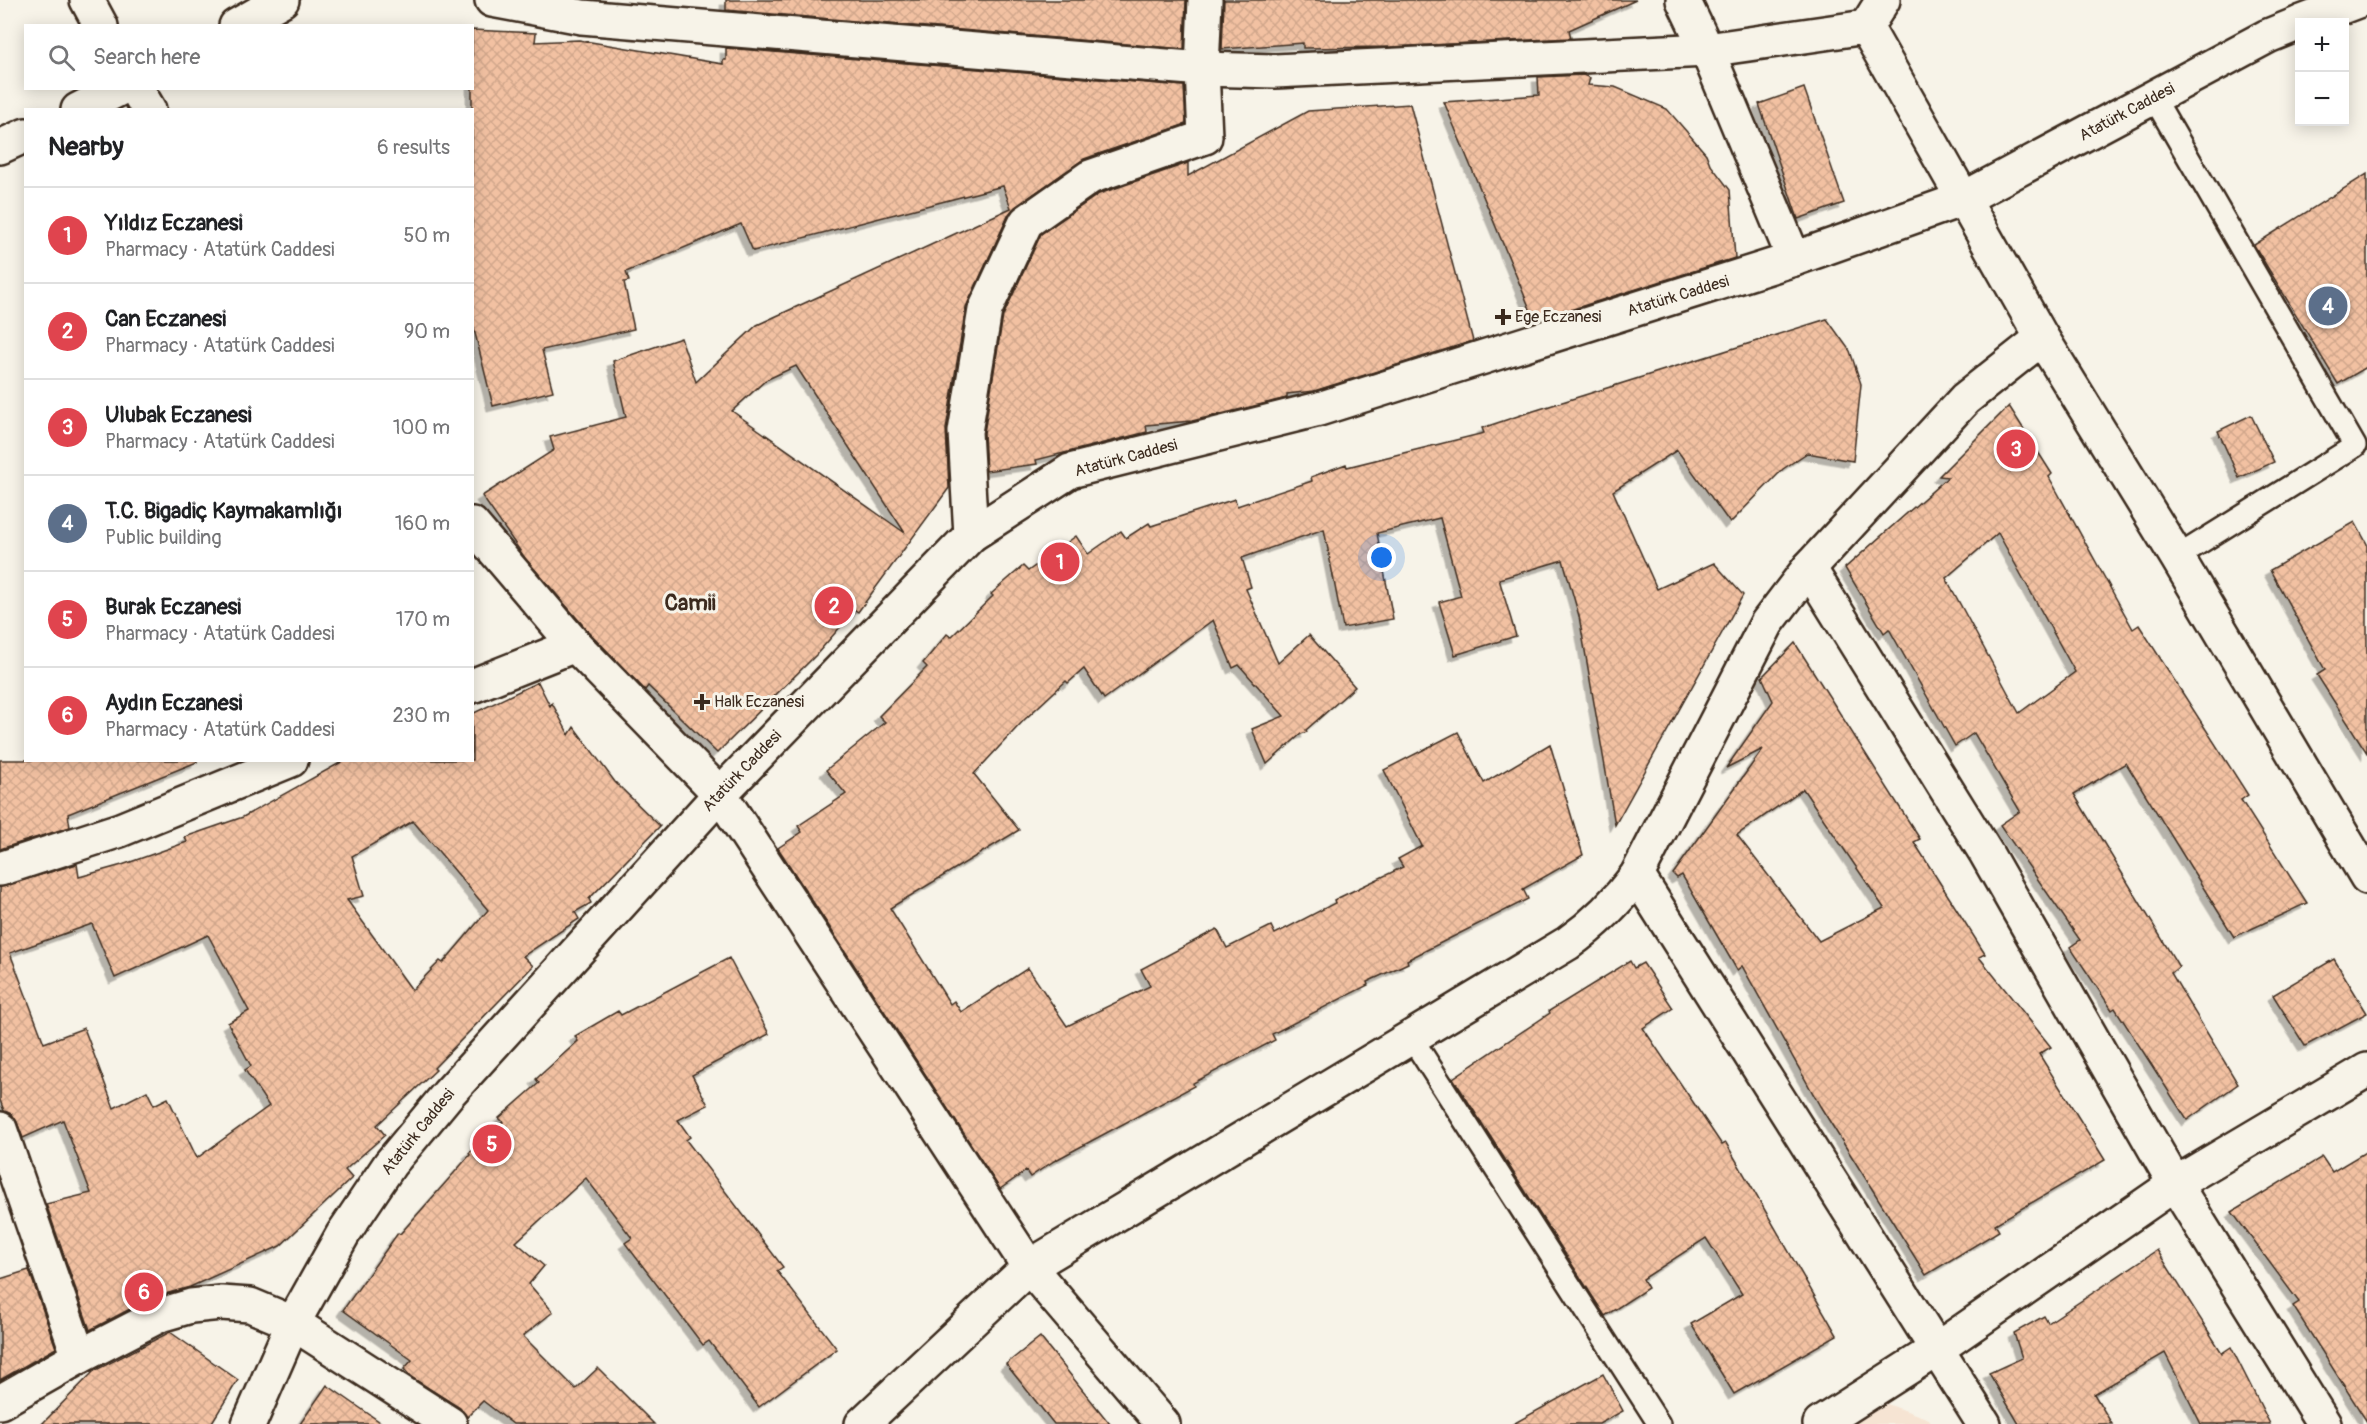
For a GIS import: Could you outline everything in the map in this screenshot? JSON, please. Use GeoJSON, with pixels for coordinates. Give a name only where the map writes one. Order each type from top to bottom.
{"type":"FeatureCollection","features":[{"type":"Feature","properties":{"kind":"street"},"geometry":{"type":"LineString","coordinates":[[87,0],[100,24]]}},
{"type":"Feature","properties":{"kind":"street"},"geometry":{"type":"LineString","coordinates":[[240,24],[282,0]]}},
{"type":"Feature","properties":{"kind":"street"},"geometry":{"type":"LineString","coordinates":[[492,0],[582,17],[1202,69],[1275,71],[1707,50],[1866,27],[1883,0]]}},
{"type":"Feature","properties":{"kind":"street"},"geometry":{"type":"LineString","coordinates":[[971,535],[965,432],[985,310],[1026,222],[1090,177],[1205,137],[1202,69],[1205,0]]}},
{"type":"Feature","properties":{"kind":"street"},"geometry":{"type":"LineString","coordinates":[[1683,0],[1707,50],[1794,260]]}},
{"type":"Feature","properties":{"kind":"street","name":"Atatürk Caddesi"},"geometry":{"type":"LineString","coordinates":[[2314,18],[2360,0]]}},
{"type":"Feature","properties":{"kind":"street","name":"Atatürk Caddesi"},"geometry":{"type":"LineString","coordinates":[[249,1424],[294,1323],[343,1234],[390,1164],[448,1094],[720,794],[971,535],[1070,471],[1319,409],[1794,260],[1963,199],[2268,36],[2295,25]]}},
{"type":"Feature","properties":{"kind":"street"},"geometry":{"type":"LineString","coordinates":[[1866,27],[2042,338],[2177,556],[2367,877]]}},
{"type":"Feature","properties":{"kind":"street"},"geometry":{"type":"LineString","coordinates":[[82,108],[117,90]]}},
{"type":"Feature","properties":{"kind":"street"},"geometry":{"type":"LineString","coordinates":[[137,90],[148,108]]}},
{"type":"Feature","properties":{"kind":"street"},"geometry":{"type":"LineString","coordinates":[[0,147],[24,136]]}},
{"type":"Feature","properties":{"kind":"street"},"geometry":{"type":"LineString","coordinates":[[862,1424],[1029,1267],[1586,931],[1616,903],[1637,875],[1767,624],[1809,568],[1965,399],[2042,338]]}},
{"type":"Feature","properties":{"kind":"street"},"geometry":{"type":"LineString","coordinates":[[474,526],[575,645],[720,794],[1029,1267],[1163,1424]]}},
{"type":"Feature","properties":{"kind":"street"},"geometry":{"type":"LineString","coordinates":[[1809,568],[1986,853],[2175,1184],[2324,1424]]}},
{"type":"Feature","properties":{"kind":"street"},"geometry":{"type":"LineString","coordinates":[[474,685],[575,645]]}},
{"type":"Feature","properties":{"kind":"street"},"geometry":{"type":"LineString","coordinates":[[0,869],[120,830],[286,762]]}},
{"type":"Feature","properties":{"kind":"street"},"geometry":{"type":"LineString","coordinates":[[1637,875],[1984,1424]]}},
{"type":"Feature","properties":{"kind":"street"},"geometry":{"type":"LineString","coordinates":[[1820,1424],[1937,1349],[2175,1184],[2367,1070]]}},
{"type":"Feature","properties":{"kind":"street"},"geometry":{"type":"LineString","coordinates":[[0,1129],[79,1357]]}},
{"type":"Feature","properties":{"kind":"street"},"geometry":{"type":"LineString","coordinates":[[0,1402],[160,1315],[191,1306],[221,1303],[250,1305],[294,1323],[450,1424]]}},
{"type":"Feature","properties":{"kind":"lane"},"geometry":{"type":"LineString","coordinates":[[2154,98],[2355,446],[2177,556]]}},
{"type":"Feature","properties":{"kind":"lane"},"geometry":{"type":"LineString","coordinates":[[1411,1037],[1659,1424]]}},
{"type":"Feature","properties":{"kind":"shaded area"},"geometry":{"type":"Polygon","coordinates":[[[1887,1404],[1929,1419],[1932,1424],[1853,1424],[1887,1404]]]}},
{"type":"Feature","properties":{"kind":"building"},"geometry":{"type":"Polygon","coordinates":[[[726,0],[1186,0],[1184,49],[726,10],[726,0]]]}},
{"type":"Feature","properties":{"kind":"building"},"geometry":{"type":"Polygon","coordinates":[[[1224,0],[1636,0],[1569,30],[1571,38],[1391,47],[1303,48],[1303,43],[1222,49],[1224,0]]]}},
{"type":"Feature","properties":{"kind":"building"},"geometry":{"type":"Polygon","coordinates":[[[474,30],[536,33],[535,42],[579,40],[723,64],[723,60],[726,60],[726,48],[1184,86],[1186,124],[1084,159],[1015,207],[1009,214],[966,307],[946,429],[949,488],[858,612],[855,610],[816,655],[717,753],[648,686],[645,690],[588,631],[525,558],[482,496],[554,450],[550,437],[626,417],[613,361],[681,338],[696,382],[757,325],[1011,208],[1003,186],[753,251],[741,224],[626,272],[629,281],[624,282],[634,329],[542,350],[553,391],[493,406],[474,329],[474,108],[472,108],[472,90],[474,90],[474,30]],[[796,366],[766,380],[732,411],[905,533],[796,366]]]}},
{"type":"Feature","properties":{"kind":"building"},"geometry":{"type":"Polygon","coordinates":[[[1583,75],[1590,78],[1588,85],[1615,87],[1667,109],[1706,154],[1710,164],[1730,190],[1735,258],[1535,321],[1444,102],[1539,95],[1538,77],[1583,75]]]}},
{"type":"Feature","properties":{"kind":"building"},"geometry":{"type":"Polygon","coordinates":[[[1804,88],[1844,203],[1798,219],[1759,104],[1804,88]]]}},
{"type":"Feature","properties":{"kind":"building"},"geometry":{"type":"Polygon","coordinates":[[[1410,104],[1473,341],[1314,391],[1287,394],[1287,398],[1192,421],[1146,425],[1147,432],[1036,460],[1037,464],[986,471],[984,433],[1003,316],[1041,234],[1099,194],[1188,163],[1188,176],[1308,111],[1410,104]]]}},
{"type":"Feature","properties":{"kind":"building"},"geometry":{"type":"Polygon","coordinates":[[[2367,174],[2367,367],[2338,384],[2254,245],[2367,174]]]}},
{"type":"Feature","properties":{"kind":"building"},"geometry":{"type":"Polygon","coordinates":[[[1827,319],[1850,351],[1861,384],[1853,461],[1807,453],[1783,469],[1730,523],[1677,450],[1613,491],[1657,589],[1714,563],[1743,595],[1615,825],[1579,616],[1563,560],[1499,579],[1516,636],[1455,655],[1439,602],[1461,596],[1440,518],[1377,533],[1393,619],[1343,628],[1324,529],[1242,558],[1251,587],[1246,589],[1278,663],[1309,635],[1355,687],[1306,730],[1307,732],[1301,734],[1267,764],[1252,729],[1284,716],[1239,665],[1233,668],[1213,620],[1104,699],[1084,669],[1068,683],[1066,681],[1024,720],[974,774],[1019,830],[890,908],[950,1004],[954,1001],[961,1012],[1028,968],[1067,1026],[1150,986],[1141,969],[1217,929],[1227,948],[1271,926],[1275,934],[1335,903],[1334,900],[1403,867],[1398,859],[1422,846],[1384,770],[1458,732],[1484,783],[1550,744],[1583,855],[1523,889],[1528,899],[1407,960],[1408,963],[1367,982],[1368,985],[1272,1034],[1275,1040],[1193,1083],[1194,1086],[1054,1161],[1030,1177],[1026,1171],[1000,1189],[778,848],[802,832],[798,826],[846,794],[826,770],[885,722],[879,716],[927,667],[923,663],[947,634],[951,637],[993,596],[991,594],[1023,566],[1028,571],[1076,536],[1088,554],[1121,531],[1126,538],[1149,523],[1151,526],[1235,499],[1237,506],[1312,481],[1311,477],[1346,464],[1347,467],[1484,433],[1482,428],[1524,414],[1827,319]]]}},
{"type":"Feature","properties":{"kind":"building"},"geometry":{"type":"Polygon","coordinates":[[[2009,406],[2052,474],[2049,477],[2133,629],[2139,625],[2248,795],[2241,800],[2307,903],[2234,937],[2126,763],[2074,794],[2179,967],[2171,973],[2238,1084],[2187,1120],[2115,1008],[2112,1010],[2070,947],[2080,940],[2000,825],[2020,811],[1974,733],[1955,746],[1889,629],[1884,633],[1845,568],[1948,477],[1939,476],[2009,406]],[[1998,533],[1946,578],[2019,713],[2075,672],[1998,533]]]}},
{"type":"Feature","properties":{"kind":"building"},"geometry":{"type":"Polygon","coordinates":[[[2251,415],[2274,462],[2239,478],[2218,431],[2251,415]]]}},
{"type":"Feature","properties":{"kind":"building"},"geometry":{"type":"Polygon","coordinates":[[[2355,522],[2367,544],[2367,753],[2317,675],[2325,670],[2270,570],[2355,522]]]}},
{"type":"Feature","properties":{"kind":"building"},"geometry":{"type":"Polygon","coordinates":[[[1795,643],[1920,839],[1914,842],[1985,954],[1979,957],[2051,1047],[2039,1054],[2105,1160],[1995,1224],[1999,1231],[1926,1275],[1820,1106],[1742,966],[1737,970],[1682,875],[1677,878],[1673,874],[1763,749],[1726,768],[1773,701],[1762,677],[1795,643]],[[1803,789],[1737,835],[1819,941],[1884,908],[1803,789]]]}},
{"type":"Feature","properties":{"kind":"building"},"geometry":{"type":"Polygon","coordinates":[[[538,682],[569,735],[574,727],[615,782],[660,826],[589,899],[591,903],[575,912],[579,919],[523,956],[533,966],[434,1068],[436,1070],[377,1125],[385,1135],[345,1170],[352,1178],[280,1246],[190,1287],[151,1298],[90,1330],[46,1204],[91,1193],[63,1120],[23,1138],[17,1122],[12,1114],[4,1111],[0,1100],[0,887],[77,864],[79,877],[122,865],[187,842],[185,837],[243,817],[341,762],[474,762],[474,713],[538,682]],[[413,821],[352,856],[364,896],[347,900],[412,990],[440,961],[443,963],[488,910],[413,821]],[[92,924],[10,953],[44,1043],[84,1028],[114,1108],[147,1091],[154,1105],[168,1098],[197,1158],[269,1106],[245,1070],[251,1066],[228,1023],[249,1011],[208,935],[115,978],[92,924]]]}},
{"type":"Feature","properties":{"kind":"building"},"geometry":{"type":"Polygon","coordinates":[[[0,760],[197,762],[68,814],[70,827],[0,849],[0,760]]]}},
{"type":"Feature","properties":{"kind":"building"},"geometry":{"type":"Polygon","coordinates":[[[729,958],[769,1034],[692,1075],[708,1105],[678,1120],[690,1137],[686,1140],[783,1267],[777,1271],[837,1349],[759,1407],[709,1341],[703,1345],[625,1243],[632,1238],[586,1178],[516,1242],[544,1266],[529,1284],[553,1312],[523,1336],[576,1389],[598,1368],[654,1424],[513,1424],[483,1401],[467,1417],[460,1408],[411,1377],[404,1369],[412,1360],[343,1310],[398,1233],[400,1234],[470,1155],[469,1153],[503,1122],[499,1118],[539,1083],[536,1079],[578,1041],[575,1036],[618,1011],[621,1015],[729,958]]]}},
{"type":"Feature","properties":{"kind":"building"},"geometry":{"type":"Polygon","coordinates":[[[2334,959],[2367,1013],[2305,1046],[2273,995],[2334,959]]]}},
{"type":"Feature","properties":{"kind":"building"},"geometry":{"type":"Polygon","coordinates":[[[1630,961],[1634,968],[1643,963],[1673,1008],[1643,1028],[1722,1145],[1726,1143],[1837,1335],[1734,1394],[1691,1324],[1742,1294],[1706,1238],[1643,1279],[1648,1288],[1605,1316],[1453,1078],[1550,1013],[1549,1011],[1630,961]]]}},
{"type":"Feature","properties":{"kind":"building"},"geometry":{"type":"Polygon","coordinates":[[[2367,1151],[2367,1422],[2293,1306],[2299,1302],[2232,1212],[2322,1157],[2332,1172],[2367,1151]]]}},
{"type":"Feature","properties":{"kind":"building"},"geometry":{"type":"Polygon","coordinates":[[[2157,1250],[2222,1353],[2231,1347],[2270,1424],[2201,1424],[2165,1353],[2094,1394],[2112,1424],[2019,1424],[1989,1373],[2022,1358],[2014,1333],[2044,1316],[2048,1323],[2157,1250]]]}},
{"type":"Feature","properties":{"kind":"building"},"geometry":{"type":"Polygon","coordinates":[[[29,1270],[56,1348],[0,1380],[0,1279],[29,1270]]]}},
{"type":"Feature","properties":{"kind":"building"},"geometry":{"type":"Polygon","coordinates":[[[170,1332],[238,1380],[211,1424],[42,1424],[94,1371],[170,1332]]]}},
{"type":"Feature","properties":{"kind":"building"},"geometry":{"type":"Polygon","coordinates":[[[1040,1337],[1110,1424],[1054,1424],[1006,1364],[1040,1337]]]}},
{"type":"Feature","properties":{"kind":"building"},"geometry":{"type":"Polygon","coordinates":[[[1603,1374],[1623,1411],[1599,1424],[1513,1424],[1603,1374]]]}},
{"type":"Feature","properties":{"kind":"building"},"geometry":{"type":"Polygon","coordinates":[[[327,1385],[383,1424],[300,1424],[327,1385]]]}},
{"type":"Feature","properties":{"kind":"place","name":"T.C. Bigadiç Kaymakamlığı"},"geometry":{"type":"Point","coordinates":[2328,306]}},
{"type":"Feature","properties":{"kind":"place","name":"Ege Eczanesi"},"geometry":{"type":"Point","coordinates":[1503,317]}},
{"type":"Feature","properties":{"kind":"place","name":"Ulubak Eczanesi"},"geometry":{"type":"Point","coordinates":[2016,449]}},
{"type":"Feature","properties":{"kind":"place","name":"Yıldız Eczanesi"},"geometry":{"type":"Point","coordinates":[1060,562]}},
{"type":"Feature","properties":{"kind":"place","name":"Can Eczanesi"},"geometry":{"type":"Point","coordinates":[834,606]}},
{"type":"Feature","properties":{"kind":"place","name":"Halk Eczanesi"},"geometry":{"type":"Point","coordinates":[702,702]}},
{"type":"Feature","properties":{"kind":"place","name":"Burak Eczanesi"},"geometry":{"type":"Point","coordinates":[492,1144]}},
{"type":"Feature","properties":{"kind":"place","name":"Aydın Eczanesi"},"geometry":{"type":"Point","coordinates":[144,1292]}},
{"type":"Feature","properties":{"kind":"district","name":"Camii"},"geometry":{"type":"Point","coordinates":[690,603]}}]}
